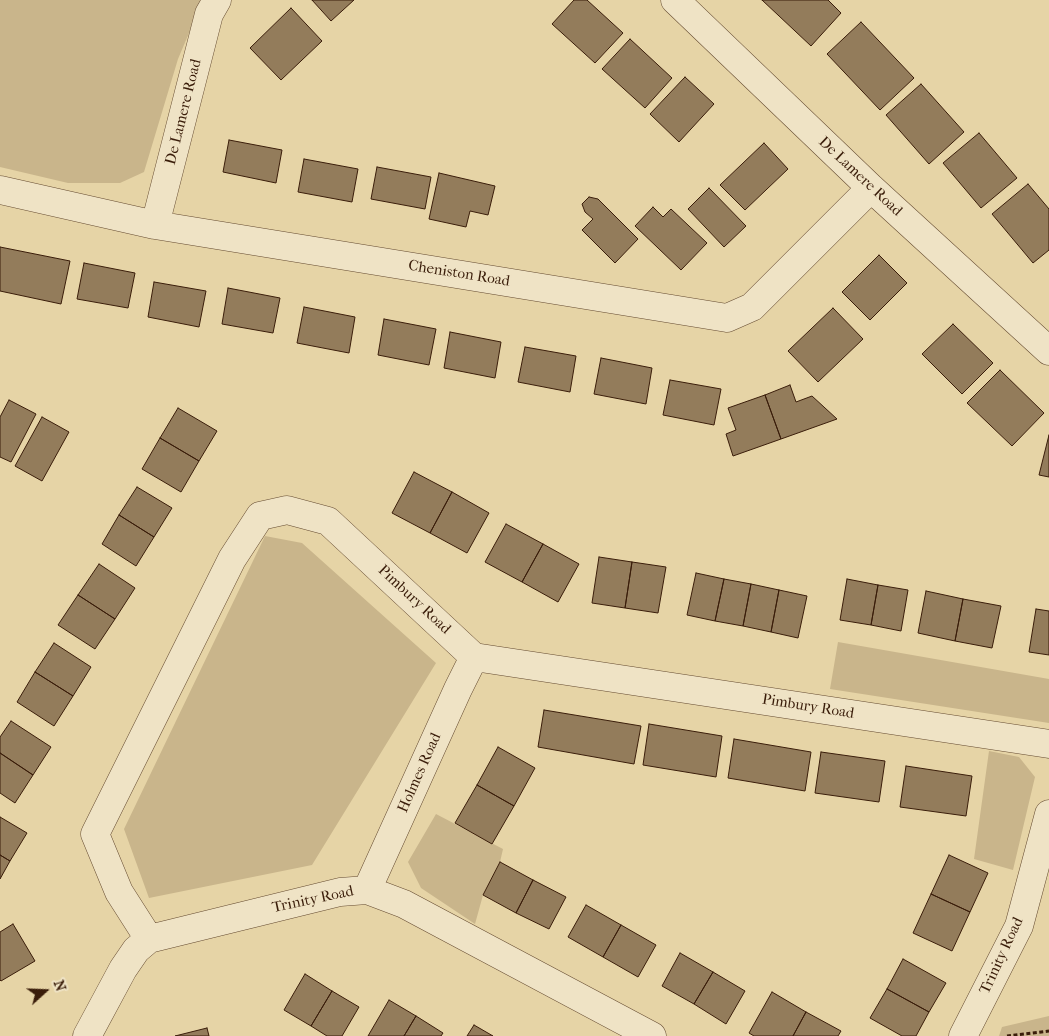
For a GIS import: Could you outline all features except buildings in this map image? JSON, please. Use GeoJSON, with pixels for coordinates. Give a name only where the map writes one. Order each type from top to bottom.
{"type":"FeatureCollection","features":[{"type":"Feature","properties":{"kind":"street","name":"De Lamere Road"},"geometry":{"type":"LineString","coordinates":[[155,224],[209,14],[217,0]]}},
{"type":"Feature","properties":{"kind":"street","name":"De Lamere Road"},"geometry":{"type":"LineString","coordinates":[[675,0],[871,188],[1049,351]]}},
{"type":"Feature","properties":{"kind":"street","name":"Cheniston Road"},"geometry":{"type":"LineString","coordinates":[[0,190],[155,224],[728,318],[752,308],[871,188]]}},
{"type":"Feature","properties":{"kind":"street","name":"Pimbury Road"},"geometry":{"type":"LineString","coordinates":[[150,939],[119,892],[95,834],[232,559],[260,516],[287,510],[328,521],[474,657],[1049,744]]}},
{"type":"Feature","properties":{"kind":"street","name":"Holmes Road"},"geometry":{"type":"LineString","coordinates":[[367,890],[458,688],[474,657]]}},
{"type":"Feature","properties":{"kind":"street","name":"Trinity Road"},"geometry":{"type":"LineString","coordinates":[[963,1036],[1019,926],[1049,814]]}},
{"type":"Feature","properties":{"kind":"street","name":"Trinity Road"},"geometry":{"type":"LineString","coordinates":[[87,1036],[123,969],[136,950],[150,939],[340,892],[367,890],[404,904],[652,1036]]}},
{"type":"Feature","properties":{"kind":"path"},"geometry":{"type":"LineString","coordinates":[[1007,1036],[1049,1031]]}},
{"type":"Feature","properties":{"kind":"shaded area"},"geometry":{"type":"Polygon","coordinates":[[[0,0],[203,0],[178,59],[144,172],[120,183],[68,183],[0,167],[0,0]]]}},
{"type":"Feature","properties":{"kind":"shaded area"},"geometry":{"type":"Polygon","coordinates":[[[265,536],[302,543],[436,663],[312,865],[149,898],[124,829],[265,536]]]}},
{"type":"Feature","properties":{"kind":"shaded area"},"geometry":{"type":"Polygon","coordinates":[[[838,642],[1049,679],[1049,723],[830,689],[838,642]]]}},
{"type":"Feature","properties":{"kind":"shaded area"},"geometry":{"type":"Polygon","coordinates":[[[989,751],[1019,757],[1035,777],[1013,870],[974,859],[989,751]]]}},
{"type":"Feature","properties":{"kind":"shaded area"},"geometry":{"type":"Polygon","coordinates":[[[436,814],[503,849],[500,862],[483,895],[475,924],[421,888],[408,862],[436,814]]]}},
{"type":"Feature","properties":{"kind":"shaded area"},"geometry":{"type":"Polygon","coordinates":[[[1049,1016],[1049,1036],[999,1036],[1002,1027],[1049,1016]]]}}]}
